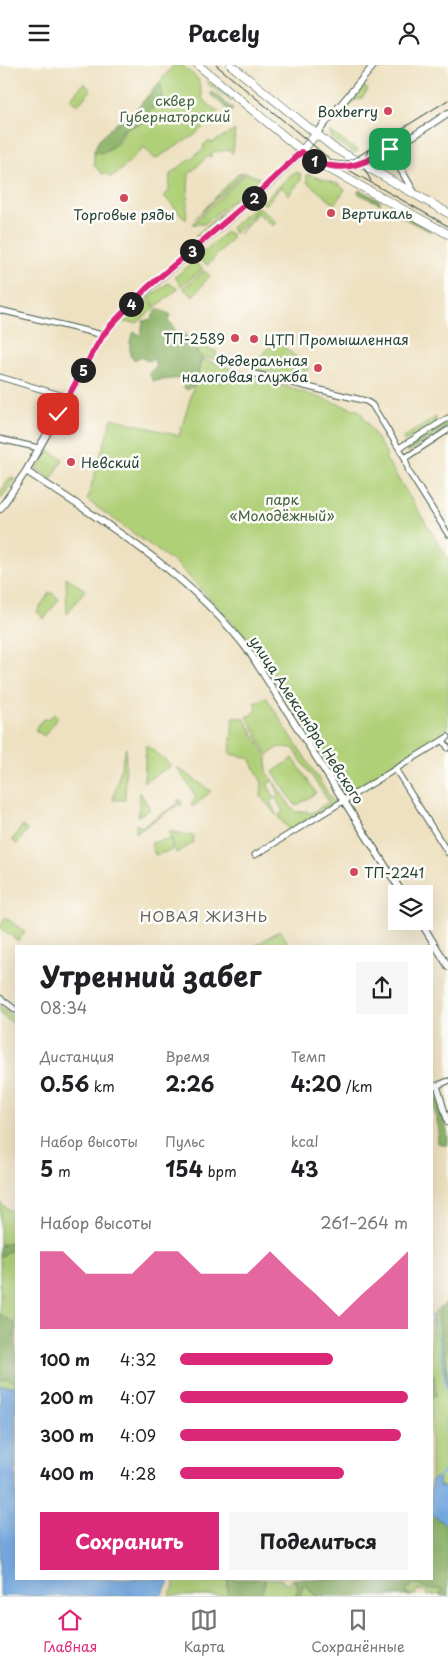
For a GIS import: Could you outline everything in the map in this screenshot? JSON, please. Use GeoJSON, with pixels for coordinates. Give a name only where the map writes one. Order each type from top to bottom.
{"type":"FeatureCollection","features":[{"type":"Feature","properties":{"kind":"main road"},"geometry":{"type":"LineString","coordinates":[[198,65],[301,152],[448,233]]}},
{"type":"Feature","properties":{"kind":"main road"},"geometry":{"type":"LineString","coordinates":[[231,65],[359,164],[448,213]]}},
{"type":"Feature","properties":{"kind":"main road"},"geometry":{"type":"LineString","coordinates":[[301,152],[317,133]]}},
{"type":"Feature","properties":{"kind":"street"},"geometry":{"type":"LineString","coordinates":[[317,133],[374,65]]}},
{"type":"Feature","properties":{"kind":"street"},"geometry":{"type":"LineString","coordinates":[[320,164],[343,168],[359,164],[390,149],[448,113]]}},
{"type":"Feature","properties":{"kind":"street"},"geometry":{"type":"LineString","coordinates":[[390,149],[415,195]]}},
{"type":"Feature","properties":{"kind":"street"},"geometry":{"type":"LineString","coordinates":[[0,509],[26,471],[103,335],[147,288],[252,199],[301,152]]}},
{"type":"Feature","properties":{"kind":"street"},"geometry":{"type":"LineString","coordinates":[[0,310],[103,335]]}},
{"type":"Feature","properties":{"kind":"street"},"geometry":{"type":"LineString","coordinates":[[254,374],[369,403],[399,448],[405,458],[409,472],[448,534]]}},
{"type":"Feature","properties":{"kind":"street"},"geometry":{"type":"LineString","coordinates":[[0,377],[67,397]]}},
{"type":"Feature","properties":{"kind":"street"},"geometry":{"type":"LineString","coordinates":[[399,448],[448,418]]}},
{"type":"Feature","properties":{"kind":"street"},"geometry":{"type":"LineString","coordinates":[[405,458],[448,430]]}},
{"type":"Feature","properties":{"kind":"street"},"geometry":{"type":"LineString","coordinates":[[0,439],[38,449]]}},
{"type":"Feature","properties":{"kind":"street","name":"улица Александра Невского"},"geometry":{"type":"LineString","coordinates":[[26,471],[165,566],[235,634],[250,653],[397,885]]}},
{"type":"Feature","properties":{"kind":"street"},"geometry":{"type":"LineString","coordinates":[[255,855],[446,739],[448,748]]}},
{"type":"Feature","properties":{"kind":"street"},"geometry":{"type":"LineString","coordinates":[[396,770],[448,853]]}},
{"type":"Feature","properties":{"kind":"street"},"geometry":{"type":"LineString","coordinates":[[426,930],[448,966]]}},
{"type":"Feature","properties":{"kind":"street"},"geometry":{"type":"LineString","coordinates":[[0,998],[15,1009]]}},
{"type":"Feature","properties":{"kind":"street"},"geometry":{"type":"LineString","coordinates":[[433,1087],[448,1081]]}},
{"type":"Feature","properties":{"kind":"street"},"geometry":{"type":"LineString","coordinates":[[437,1085],[448,1123]]}},
{"type":"Feature","properties":{"kind":"green space","name":"сквер Губернаторский"},"geometry":{"type":"Polygon","coordinates":[[[174,65],[182,65],[198,79],[203,100],[219,112],[195,135],[155,159],[144,147],[120,171],[110,177],[106,173],[102,174],[94,165],[94,151],[106,151],[118,143],[125,129],[123,125],[174,65]]]}},
{"type":"Feature","properties":{"kind":"green space"},"geometry":{"type":"Polygon","coordinates":[[[208,80],[231,98],[232,102],[206,83],[208,80]]]}},
{"type":"Feature","properties":{"kind":"green space"},"geometry":{"type":"Polygon","coordinates":[[[84,83],[91,90],[78,105],[70,99],[84,83]]]}},
{"type":"Feature","properties":{"kind":"green space"},"geometry":{"type":"Polygon","coordinates":[[[160,83],[162,98],[146,114],[144,122],[123,130],[115,144],[109,149],[101,153],[94,151],[99,139],[122,119],[131,116],[160,83]]]}},
{"type":"Feature","properties":{"kind":"green space"},"geometry":{"type":"Polygon","coordinates":[[[364,86],[368,90],[361,99],[355,100],[334,125],[333,124],[364,86]]]}},
{"type":"Feature","properties":{"kind":"green space"},"geometry":{"type":"Polygon","coordinates":[[[211,92],[233,109],[231,112],[211,95],[211,92]]]}},
{"type":"Feature","properties":{"kind":"green space"},"geometry":{"type":"Polygon","coordinates":[[[235,130],[233,153],[229,150],[212,152],[211,157],[207,157],[189,174],[186,220],[164,196],[169,191],[170,174],[204,149],[203,145],[209,141],[212,143],[235,130]]]}},
{"type":"Feature","properties":{"kind":"green space"},"geometry":{"type":"Polygon","coordinates":[[[329,131],[358,151],[354,153],[333,140],[329,131]]]}},
{"type":"Feature","properties":{"kind":"green space"},"geometry":{"type":"Polygon","coordinates":[[[245,172],[194,220],[238,174],[245,172]]]}},
{"type":"Feature","properties":{"kind":"green space"},"geometry":{"type":"Polygon","coordinates":[[[246,173],[260,178],[204,224],[193,224],[246,173]]]}},
{"type":"Feature","properties":{"kind":"green space"},"geometry":{"type":"Polygon","coordinates":[[[293,173],[300,173],[301,180],[288,196],[287,192],[281,187],[266,204],[261,203],[293,173]]]}},
{"type":"Feature","properties":{"kind":"green space"},"geometry":{"type":"Polygon","coordinates":[[[307,174],[340,185],[345,190],[334,204],[307,182],[307,174]]]}},
{"type":"Feature","properties":{"kind":"green space"},"geometry":{"type":"Polygon","coordinates":[[[256,185],[203,236],[195,236],[227,208],[203,232],[205,233],[256,185]]]}},
{"type":"Feature","properties":{"kind":"green space"},"geometry":{"type":"Polygon","coordinates":[[[360,190],[379,200],[381,204],[359,194],[358,191],[360,190]]]}},
{"type":"Feature","properties":{"kind":"green space"},"geometry":{"type":"Polygon","coordinates":[[[253,207],[257,207],[235,233],[231,228],[253,207]]]}},
{"type":"Feature","properties":{"kind":"green space"},"geometry":{"type":"Polygon","coordinates":[[[259,207],[276,222],[273,226],[258,213],[239,234],[259,207]]]}},
{"type":"Feature","properties":{"kind":"green space"},"geometry":{"type":"Polygon","coordinates":[[[397,211],[430,229],[431,232],[397,215],[397,211]]]}},
{"type":"Feature","properties":{"kind":"green space"},"geometry":{"type":"Polygon","coordinates":[[[226,232],[231,234],[232,238],[208,265],[201,261],[201,254],[226,232]]]}},
{"type":"Feature","properties":{"kind":"green space"},"geometry":{"type":"Polygon","coordinates":[[[192,263],[197,264],[203,269],[181,286],[175,277],[192,263]]]}},
{"type":"Feature","properties":{"kind":"green space"},"geometry":{"type":"Polygon","coordinates":[[[204,271],[210,276],[193,296],[183,288],[204,271]]]}},
{"type":"Feature","properties":{"kind":"green space"},"geometry":{"type":"Polygon","coordinates":[[[168,283],[178,289],[157,306],[148,298],[168,283]]]}},
{"type":"Feature","properties":{"kind":"green space"},"geometry":{"type":"Polygon","coordinates":[[[147,300],[156,307],[137,323],[121,322],[134,310],[139,315],[143,312],[138,306],[147,300]]]}},
{"type":"Feature","properties":{"kind":"green space"},"geometry":{"type":"Polygon","coordinates":[[[157,309],[170,314],[168,322],[172,324],[176,336],[183,333],[197,345],[197,353],[202,357],[194,385],[188,390],[184,388],[186,382],[183,378],[153,381],[149,373],[156,366],[154,359],[148,361],[140,357],[135,360],[130,356],[130,341],[134,332],[141,335],[143,321],[151,319],[157,309]]]}},
{"type":"Feature","properties":{"kind":"green space"},"geometry":{"type":"Polygon","coordinates":[[[275,340],[309,367],[298,382],[293,381],[291,377],[268,371],[264,374],[254,370],[255,364],[275,340]]]}},
{"type":"Feature","properties":{"kind":"green space"},"geometry":{"type":"Polygon","coordinates":[[[200,347],[216,351],[216,359],[199,357],[197,354],[200,347]]]}},
{"type":"Feature","properties":{"kind":"green space","name":"парк «Молодёжный»"},"geometry":{"type":"Polygon","coordinates":[[[202,359],[360,411],[387,455],[385,458],[448,559],[448,730],[348,793],[254,645],[178,565],[87,500],[112,418],[179,436],[202,359]]]}},
{"type":"Feature","properties":{"kind":"green space"},"geometry":{"type":"Polygon","coordinates":[[[436,417],[436,422],[405,442],[403,438],[436,417]]]}},
{"type":"Feature","properties":{"kind":"green space"},"geometry":{"type":"Polygon","coordinates":[[[448,421],[448,427],[408,452],[405,448],[448,421]]]}},
{"type":"Feature","properties":{"kind":"green space"},"geometry":{"type":"Polygon","coordinates":[[[48,450],[63,459],[51,480],[37,469],[48,450]]]}},
{"type":"Feature","properties":{"kind":"green space"},"geometry":{"type":"Polygon","coordinates":[[[11,477],[15,479],[0,500],[0,492],[11,477]]]}},
{"type":"Feature","properties":{"kind":"green space"},"geometry":{"type":"Polygon","coordinates":[[[66,577],[85,590],[67,614],[66,577]]]}},
{"type":"Feature","properties":{"kind":"green space"},"geometry":{"type":"Polygon","coordinates":[[[49,593],[52,593],[59,599],[44,619],[37,612],[49,593]]]}},
{"type":"Feature","properties":{"kind":"green space"},"geometry":{"type":"Polygon","coordinates":[[[266,697],[334,803],[290,830],[279,818],[283,812],[276,798],[279,795],[274,782],[296,812],[307,811],[309,814],[329,802],[293,748],[279,747],[268,755],[265,750],[247,717],[257,711],[254,703],[266,697]]]}},
{"type":"Feature","properties":{"kind":"green space"},"geometry":{"type":"Polygon","coordinates":[[[54,714],[58,717],[44,736],[35,730],[42,720],[50,718],[54,714]]]}},
{"type":"Feature","properties":{"kind":"green space"},"geometry":{"type":"Polygon","coordinates":[[[233,717],[244,718],[267,757],[267,772],[273,781],[267,784],[275,798],[270,801],[277,816],[261,797],[262,783],[250,758],[230,754],[233,717]]]}},
{"type":"Feature","properties":{"kind":"green space"},"geometry":{"type":"Polygon","coordinates":[[[146,745],[172,765],[144,782],[146,745]]]}},
{"type":"Feature","properties":{"kind":"green space"},"geometry":{"type":"Polygon","coordinates":[[[126,747],[125,800],[113,800],[126,747]]]}},
{"type":"Feature","properties":{"kind":"green space"},"geometry":{"type":"Polygon","coordinates":[[[293,758],[316,793],[296,806],[273,772],[293,758]]]}},
{"type":"Feature","properties":{"kind":"green space"},"geometry":{"type":"Polygon","coordinates":[[[177,767],[211,791],[193,807],[191,804],[196,797],[177,767]]]}},
{"type":"Feature","properties":{"kind":"green space"},"geometry":{"type":"Polygon","coordinates":[[[140,792],[150,809],[138,816],[140,792]]]}},
{"type":"Feature","properties":{"kind":"green space"},"geometry":{"type":"Polygon","coordinates":[[[177,800],[182,801],[181,806],[179,804],[136,833],[136,824],[141,827],[179,803],[177,800]]]}},
{"type":"Feature","properties":{"kind":"green space"},"geometry":{"type":"Polygon","coordinates":[[[22,826],[27,830],[17,844],[12,840],[22,826]]]}},
{"type":"Feature","properties":{"kind":"green space"},"geometry":{"type":"Polygon","coordinates":[[[169,831],[194,836],[193,843],[176,853],[169,831]]]}},
{"type":"Feature","properties":{"kind":"green space"},"geometry":{"type":"Polygon","coordinates":[[[170,838],[173,850],[155,855],[151,843],[170,838]]]}},
{"type":"Feature","properties":{"kind":"green space"},"geometry":{"type":"Polygon","coordinates":[[[5,917],[25,932],[18,941],[0,928],[5,917]]]}},
{"type":"Feature","properties":{"kind":"green space"},"geometry":{"type":"Polygon","coordinates":[[[280,930],[289,945],[257,945],[280,930]]]}},
{"type":"Feature","properties":{"kind":"green space"},"geometry":{"type":"Polygon","coordinates":[[[0,1006],[15,1018],[15,1024],[0,1014],[0,1006]]]}},
{"type":"Feature","properties":{"kind":"green space"},"geometry":{"type":"Polygon","coordinates":[[[434,1097],[439,1099],[448,1135],[448,1145],[440,1145],[437,1141],[439,1130],[434,1097]]]}},
{"type":"Feature","properties":{"kind":"green space"},"geometry":{"type":"Polygon","coordinates":[[[0,1203],[15,1213],[15,1248],[14,1241],[0,1245],[0,1203]]]}},
{"type":"Feature","properties":{"kind":"green space"},"geometry":{"type":"Polygon","coordinates":[[[15,1242],[15,1248],[0,1257],[0,1246],[15,1242]]]}},
{"type":"Feature","properties":{"kind":"green space"},"geometry":{"type":"Polygon","coordinates":[[[15,1248],[15,1324],[0,1314],[0,1257],[15,1248]]]}},
{"type":"Feature","properties":{"kind":"green space"},"geometry":{"type":"Polygon","coordinates":[[[445,1303],[448,1303],[448,1391],[438,1314],[445,1303]]]}},
{"type":"Feature","properties":{"kind":"green space"},"geometry":{"type":"Polygon","coordinates":[[[441,1306],[438,1314],[448,1391],[448,1489],[440,1487],[437,1479],[433,1480],[433,1317],[436,1310],[441,1306]]]}},
{"type":"Feature","properties":{"kind":"green space"},"geometry":{"type":"Polygon","coordinates":[[[0,1314],[15,1324],[15,1382],[7,1378],[0,1380],[0,1314]]]}},
{"type":"Feature","properties":{"kind":"green space"},"geometry":{"type":"Polygon","coordinates":[[[433,1375],[434,1375],[436,1395],[433,1396],[433,1375]]]}},
{"type":"Feature","properties":{"kind":"green space"},"geometry":{"type":"Polygon","coordinates":[[[7,1378],[15,1382],[15,1386],[0,1386],[0,1380],[7,1378]]]}},
{"type":"Feature","properties":{"kind":"green space"},"geometry":{"type":"Polygon","coordinates":[[[433,1515],[448,1526],[448,1596],[441,1596],[441,1589],[431,1590],[413,1583],[406,1591],[406,1594],[411,1596],[319,1596],[311,1592],[307,1585],[303,1586],[300,1596],[295,1596],[298,1587],[294,1580],[433,1580],[433,1515]]]}},
{"type":"Feature","properties":{"kind":"green space"},"geometry":{"type":"Polygon","coordinates":[[[174,1580],[228,1580],[228,1596],[169,1596],[174,1587],[174,1580]]]}},
{"type":"Feature","properties":{"kind":"green space"},"geometry":{"type":"Polygon","coordinates":[[[228,1580],[265,1580],[263,1590],[258,1596],[228,1596],[228,1580]]]}},
{"type":"Feature","properties":{"kind":"green space"},"geometry":{"type":"Polygon","coordinates":[[[265,1580],[282,1580],[289,1584],[294,1580],[298,1587],[295,1596],[258,1596],[266,1583],[265,1580]]]}},
{"type":"Feature","properties":{"kind":"green space"},"geometry":{"type":"Polygon","coordinates":[[[413,1583],[431,1590],[441,1589],[442,1594],[428,1596],[426,1591],[418,1590],[415,1595],[407,1595],[406,1591],[413,1583]]]}},
{"type":"Feature","properties":{"kind":"green space"},"geometry":{"type":"Polygon","coordinates":[[[307,1585],[311,1592],[319,1596],[300,1596],[303,1586],[307,1585]]]}},
{"type":"Feature","properties":{"kind":"water"},"geometry":{"type":"Polygon","coordinates":[[[0,1386],[15,1386],[15,1580],[170,1580],[161,1596],[0,1596],[0,1386]]]}},
{"type":"Feature","properties":{"kind":"water"},"geometry":{"type":"Polygon","coordinates":[[[438,1477],[440,1486],[448,1489],[448,1526],[433,1515],[433,1479],[438,1477]]]}},
{"type":"Feature","properties":{"kind":"waterway"},"geometry":{"type":"LineString","coordinates":[[433,1321],[439,1340],[448,1398]]}},
{"type":"Feature","properties":{"kind":"waterway"},"geometry":{"type":"LineString","coordinates":[[437,1479],[444,1470],[448,1405]]}},
{"type":"Feature","properties":{"kind":"tram line"},"geometry":{"type":"LineString","coordinates":[[216,65],[331,160],[448,226]]}},
{"type":"Feature","properties":{"kind":"tram line"},"geometry":{"type":"LineString","coordinates":[[334,161],[345,162],[355,158],[448,100]]}},
{"type":"Feature","properties":{"kind":"tram line"},"geometry":{"type":"LineString","coordinates":[[368,150],[363,166],[371,181]]}},
{"type":"Feature","properties":{"kind":"place","name":"Boxberry"},"geometry":{"type":"Point","coordinates":[388,111]}},
{"type":"Feature","properties":{"kind":"place","name":"Торговые ряды"},"geometry":{"type":"Point","coordinates":[124,198]}},
{"type":"Feature","properties":{"kind":"place","name":"Вертикаль"},"geometry":{"type":"Point","coordinates":[331,213]}},
{"type":"Feature","properties":{"kind":"place","name":"ТП-2589"},"geometry":{"type":"Point","coordinates":[235,338]}},
{"type":"Feature","properties":{"kind":"place","name":"ЦТП Промышленная"},"geometry":{"type":"Point","coordinates":[254,339]}},
{"type":"Feature","properties":{"kind":"place","name":"Федеральная налоговая служба"},"geometry":{"type":"Point","coordinates":[318,368]}},
{"type":"Feature","properties":{"kind":"place","name":"Невский"},"geometry":{"type":"Point","coordinates":[71,462]}},
{"type":"Feature","properties":{"kind":"place","name":"ТП-2241"},"geometry":{"type":"Point","coordinates":[354,872]}},
{"type":"Feature","properties":{"kind":"district","name":"НОВАЯ ЖИЗНЬ"},"geometry":{"type":"Point","coordinates":[204,915]}},
{"type":"Feature","properties":{"kind":"route"},"geometry":{"type":"LineString","coordinates":[[58,414],[103,335],[113,323],[147,288],[252,199],[301,152],[320,164],[343,168],[372,159],[390,149]]}}]}
